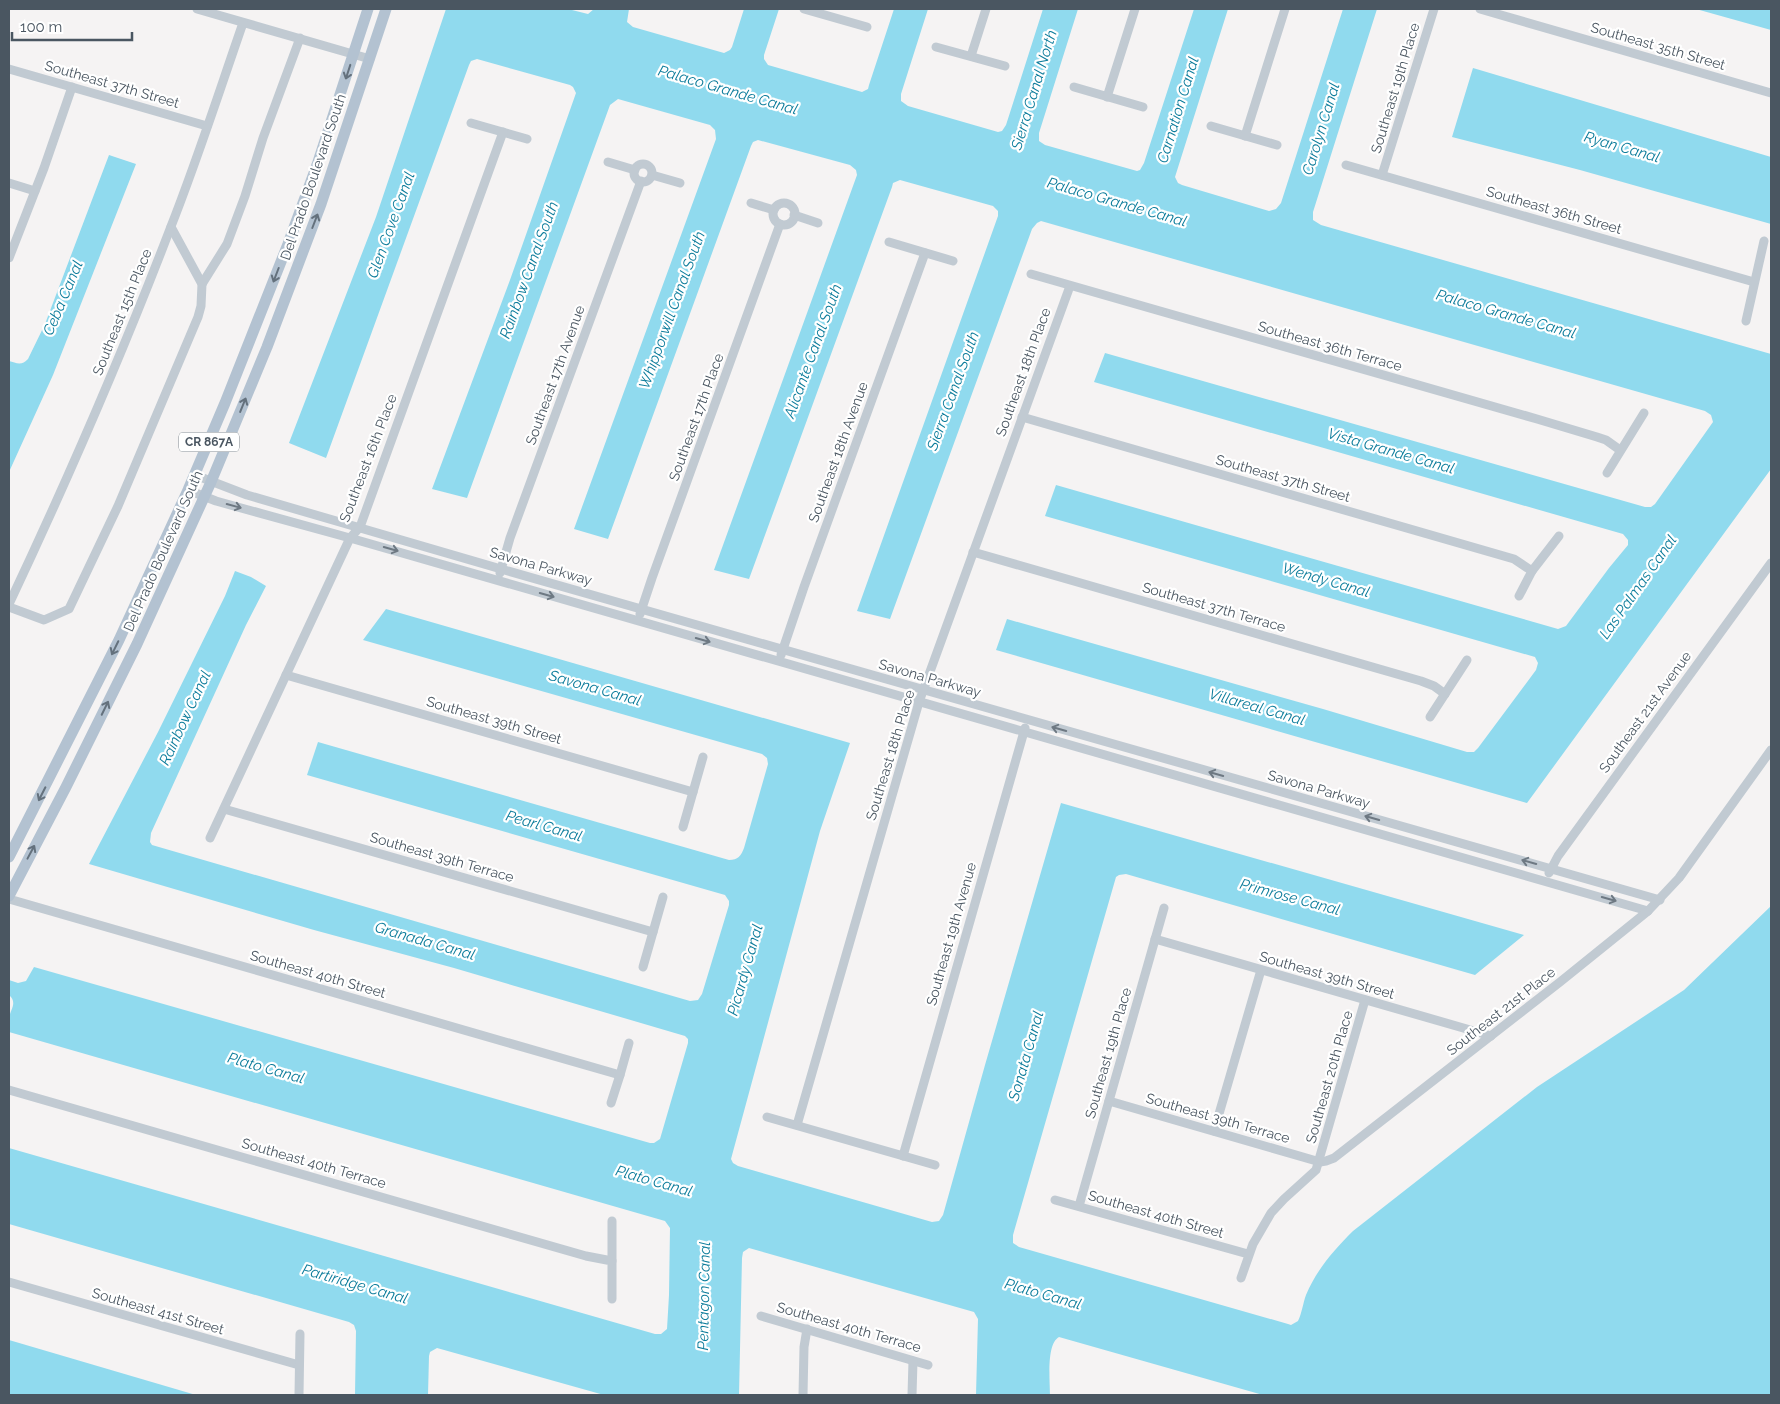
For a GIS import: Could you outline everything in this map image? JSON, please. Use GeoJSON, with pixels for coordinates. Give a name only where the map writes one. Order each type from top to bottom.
{"type":"FeatureCollection","features":[{"type":"Feature","properties":{"kind":"main road","name":"Del Prado Boulevard South"},"geometry":{"type":"LineString","coordinates":[[9,857],[100,679],[226,404],[288,244],[368,9]]}},
{"type":"Feature","properties":{"kind":"main road","name":"Del Prado Boulevard South"},"geometry":{"type":"LineString","coordinates":[[9,897],[138,644],[211,482],[267,347],[312,229],[386,9]]}},
{"type":"Feature","properties":{"kind":"street"},"geometry":{"type":"LineString","coordinates":[[197,9],[370,59]]}},
{"type":"Feature","properties":{"kind":"street"},"geometry":{"type":"LineString","coordinates":[[804,9],[835,13],[867,27]]}},
{"type":"Feature","properties":{"kind":"street"},"geometry":{"type":"LineString","coordinates":[[971,56],[986,9]]}},
{"type":"Feature","properties":{"kind":"street"},"geometry":{"type":"LineString","coordinates":[[1107,97],[1135,9]]}},
{"type":"Feature","properties":{"kind":"street"},"geometry":{"type":"LineString","coordinates":[[1245,136],[1285,9]]}},
{"type":"Feature","properties":{"kind":"street","name":"Southeast 19th Place"},"geometry":{"type":"LineString","coordinates":[[1382,175],[1434,9]]}},
{"type":"Feature","properties":{"kind":"street","name":"Southeast 35th Street"},"geometry":{"type":"LineString","coordinates":[[1480,9],[1771,93]]}},
{"type":"Feature","properties":{"kind":"street","name":"Southeast 15th Place"},"geometry":{"type":"LineString","coordinates":[[9,606],[87,433],[171,227],[243,22]]}},
{"type":"Feature","properties":{"kind":"street"},"geometry":{"type":"LineString","coordinates":[[9,606],[44,620],[69,609],[118,506],[198,317],[201,306],[202,284],[227,244],[300,38]]}},
{"type":"Feature","properties":{"kind":"street"},"geometry":{"type":"LineString","coordinates":[[936,47],[1005,66]]}},
{"type":"Feature","properties":{"kind":"street","name":"Southeast 37th Street"},"geometry":{"type":"LineString","coordinates":[[9,70],[207,126]]}},
{"type":"Feature","properties":{"kind":"street"},"geometry":{"type":"LineString","coordinates":[[9,258],[72,87]]}},
{"type":"Feature","properties":{"kind":"street"},"geometry":{"type":"LineString","coordinates":[[1074,87],[1143,107]]}},
{"type":"Feature","properties":{"kind":"street"},"geometry":{"type":"LineString","coordinates":[[471,123],[527,139]]}},
{"type":"Feature","properties":{"kind":"street"},"geometry":{"type":"LineString","coordinates":[[1211,126],[1277,145]]}},
{"type":"Feature","properties":{"kind":"street","name":"Southeast 16th Place"},"geometry":{"type":"LineString","coordinates":[[210,838],[350,538],[360,527],[503,132]]}},
{"type":"Feature","properties":{"kind":"street"},"geometry":{"type":"LineString","coordinates":[[608,162],[635,170]]}},
{"type":"Feature","properties":{"kind":"street"},"geometry":{"type":"LineString","coordinates":[[635,170],[641,164],[646,164],[650,167],[652,175]]}},
{"type":"Feature","properties":{"kind":"street","name":"Southeast 36th Street"},"geometry":{"type":"LineString","coordinates":[[1346,165],[1754,282]]}},
{"type":"Feature","properties":{"kind":"street"},"geometry":{"type":"LineString","coordinates":[[635,170],[635,175],[641,181],[646,181],[652,175]]}},
{"type":"Feature","properties":{"kind":"street"},"geometry":{"type":"LineString","coordinates":[[652,175],[680,183]]}},
{"type":"Feature","properties":{"kind":"street","name":"Southeast 17th Avenue"},"geometry":{"type":"LineString","coordinates":[[498,580],[510,538],[641,181]]}},
{"type":"Feature","properties":{"kind":"street"},"geometry":{"type":"LineString","coordinates":[[9,183],[35,191]]}},
{"type":"Feature","properties":{"kind":"street"},"geometry":{"type":"LineString","coordinates":[[751,203],[774,210]]}},
{"type":"Feature","properties":{"kind":"street"},"geometry":{"type":"LineString","coordinates":[[778,204],[788,204],[793,208],[794,215],[789,223],[780,224],[773,216],[778,204]]}},
{"type":"Feature","properties":{"kind":"street"},"geometry":{"type":"LineString","coordinates":[[794,215],[818,223]]}},
{"type":"Feature","properties":{"kind":"street","name":"Southeast 17th Place"},"geometry":{"type":"LineString","coordinates":[[638,621],[780,224]]}},
{"type":"Feature","properties":{"kind":"street"},"geometry":{"type":"LineString","coordinates":[[171,227],[202,284]]}},
{"type":"Feature","properties":{"kind":"street"},"geometry":{"type":"LineString","coordinates":[[1746,321],[1764,241]]}},
{"type":"Feature","properties":{"kind":"street"},"geometry":{"type":"LineString","coordinates":[[889,242],[953,261]]}},
{"type":"Feature","properties":{"kind":"street","name":"Southeast 18th Avenue"},"geometry":{"type":"LineString","coordinates":[[778,661],[925,253]]}},
{"type":"Feature","properties":{"kind":"street","name":"Southeast 36th Terrace"},"geometry":{"type":"LineString","coordinates":[[1031,274],[1537,419],[1606,440],[1620,450]]}},
{"type":"Feature","properties":{"kind":"street","name":"Southeast 18th Place"},"geometry":{"type":"LineString","coordinates":[[797,1126],[919,702],[1070,286]]}},
{"type":"Feature","properties":{"kind":"street"},"geometry":{"type":"LineString","coordinates":[[1607,473],[1644,413]]}},
{"type":"Feature","properties":{"kind":"street","name":"Southeast 37th Street"},"geometry":{"type":"LineString","coordinates":[[1022,417],[1514,559],[1532,571]]}},
{"type":"Feature","properties":{"kind":"street","name":"Savona Parkway"},"geometry":{"type":"LineString","coordinates":[[195,475],[247,494],[501,569],[1660,900]]}},
{"type":"Feature","properties":{"kind":"street","name":"Savona Parkway"},"geometry":{"type":"LineString","coordinates":[[188,490],[1648,911]]}},
{"type":"Feature","properties":{"kind":"street"},"geometry":{"type":"LineString","coordinates":[[1519,596],[1532,571],[1559,536]]}},
{"type":"Feature","properties":{"kind":"street","name":"Southeast 37th Terrace"},"geometry":{"type":"LineString","coordinates":[[973,552],[1421,681],[1434,686],[1445,694]]}},
{"type":"Feature","properties":{"kind":"street","name":"Southeast 21st Avenue"},"geometry":{"type":"LineString","coordinates":[[1546,881],[1551,868],[1771,563]]}},
{"type":"Feature","properties":{"kind":"street"},"geometry":{"type":"LineString","coordinates":[[1430,717],[1467,660]]}},
{"type":"Feature","properties":{"kind":"street","name":"Southeast 39th Street"},"geometry":{"type":"LineString","coordinates":[[286,675],[693,792]]}},
{"type":"Feature","properties":{"kind":"street","name":"Southeast 19th Avenue"},"geometry":{"type":"LineString","coordinates":[[903,1156],[1027,720]]}},
{"type":"Feature","properties":{"kind":"street","name":"Southeast 21st Place"},"geometry":{"type":"LineString","coordinates":[[1241,1278],[1248,1254],[1271,1213],[1312,1175],[1320,1162],[1326,1162],[1334,1158],[1491,1036],[1660,900],[1679,878],[1771,750]]}},
{"type":"Feature","properties":{"kind":"street"},"geometry":{"type":"LineString","coordinates":[[683,827],[703,756]]}},
{"type":"Feature","properties":{"kind":"street"},"geometry":{"type":"LineString","coordinates":[[1260,800],[1265,788]]}},
{"type":"Feature","properties":{"kind":"street","name":"Southeast 39th Terrace"},"geometry":{"type":"LineString","coordinates":[[224,809],[653,932]]}},
{"type":"Feature","properties":{"kind":"street","name":"Southeast 40th Street"},"geometry":{"type":"LineString","coordinates":[[9,897],[620,1075]]}},
{"type":"Feature","properties":{"kind":"street"},"geometry":{"type":"LineString","coordinates":[[643,967],[663,897]]}},
{"type":"Feature","properties":{"kind":"street","name":"Southeast 19th Place"},"geometry":{"type":"LineString","coordinates":[[1078,1206],[1164,908]]}},
{"type":"Feature","properties":{"kind":"street","name":"Southeast 39th Street"},"geometry":{"type":"LineString","coordinates":[[1155,940],[1491,1036]]}},
{"type":"Feature","properties":{"kind":"street"},"geometry":{"type":"LineString","coordinates":[[1214,1131],[1261,970]]}},
{"type":"Feature","properties":{"kind":"street","name":"Southeast 20th Place"},"geometry":{"type":"LineString","coordinates":[[1320,1162],[1366,1000]]}},
{"type":"Feature","properties":{"kind":"street"},"geometry":{"type":"LineString","coordinates":[[612,1103],[629,1043]]}},
{"type":"Feature","properties":{"kind":"street","name":"Southeast 40th Terrace"},"geometry":{"type":"LineString","coordinates":[[9,1090],[586,1256],[612,1261]]}},
{"type":"Feature","properties":{"kind":"street","name":"Southeast 39th Terrace"},"geometry":{"type":"LineString","coordinates":[[1109,1101],[1320,1162]]}},
{"type":"Feature","properties":{"kind":"street"},"geometry":{"type":"LineString","coordinates":[[767,1117],[935,1166]]}},
{"type":"Feature","properties":{"kind":"street","name":"Southeast 40th Street"},"geometry":{"type":"LineString","coordinates":[[1055,1200],[1248,1254]]}},
{"type":"Feature","properties":{"kind":"street"},"geometry":{"type":"LineString","coordinates":[[612,1221],[612,1299]]}},
{"type":"Feature","properties":{"kind":"street","name":"Southeast 41st Street"},"geometry":{"type":"LineString","coordinates":[[9,1282],[299,1365]]}},
{"type":"Feature","properties":{"kind":"street","name":"Southeast 40th Terrace"},"geometry":{"type":"LineString","coordinates":[[761,1316],[928,1365]]}},
{"type":"Feature","properties":{"kind":"street"},"geometry":{"type":"LineString","coordinates":[[803,1395],[804,1347],[807,1330]]}},
{"type":"Feature","properties":{"kind":"street"},"geometry":{"type":"LineString","coordinates":[[298,1395],[300,1334]]}},
{"type":"Feature","properties":{"kind":"street"},"geometry":{"type":"LineString","coordinates":[[912,1395],[913,1361]]}},
{"type":"Feature","properties":{"kind":"water"},"geometry":{"type":"Polygon","coordinates":[[[446,9],[568,9],[588,14],[594,9],[629,9],[627,22],[633,27],[724,53],[732,47],[744,9],[779,9],[764,55],[768,65],[862,92],[868,89],[894,9],[928,9],[901,94],[901,101],[908,106],[998,132],[1002,131],[1006,125],[1043,9],[1078,9],[1039,133],[1039,141],[1045,145],[1137,171],[1140,170],[1144,163],[1194,9],[1228,9],[1175,177],[1178,183],[1182,185],[1269,211],[1276,209],[1281,203],[1343,9],[1377,9],[1313,212],[1313,220],[1321,225],[1771,354],[1771,469],[1527,803],[996,650],[1007,619],[1467,752],[1474,752],[1536,670],[1538,663],[1535,657],[1045,516],[1056,485],[1558,629],[1566,626],[1628,545],[1628,540],[1623,534],[1094,382],[1105,353],[1645,507],[1651,507],[1655,504],[1713,422],[1711,415],[1705,411],[1041,221],[1032,229],[890,619],[857,611],[998,216],[998,211],[993,206],[900,180],[893,183],[749,579],[714,570],[857,175],[856,170],[850,165],[758,140],[753,142],[751,146],[608,539],[574,529],[716,139],[715,130],[710,125],[618,99],[610,105],[467,498],[432,489],[510,280],[576,93],[570,85],[477,59],[471,61],[469,65],[326,458],[289,443],[376,217],[446,9]]]}},
{"type":"Feature","properties":{"kind":"water"},"geometry":{"type":"Polygon","coordinates":[[[1696,9],[1771,9],[1771,30],[1696,9]]]}},
{"type":"Feature","properties":{"kind":"water","name":"Ryan Canal"},"geometry":{"type":"Polygon","coordinates":[[[1473,68],[1771,157],[1771,224],[1580,170],[1452,137],[1473,68]]]}},
{"type":"Feature","properties":{"kind":"water","name":"Ceba Canal"},"geometry":{"type":"Polygon","coordinates":[[[109,155],[136,164],[53,375],[9,472],[9,361],[21,363],[28,359],[45,324],[109,155]]]}},
{"type":"Feature","properties":{"kind":"water"},"geometry":{"type":"Polygon","coordinates":[[[235,571],[251,577],[266,586],[246,625],[151,833],[150,842],[152,845],[690,1001],[698,1000],[702,994],[729,905],[725,895],[307,775],[318,742],[729,860],[739,857],[744,848],[768,764],[767,758],[762,754],[363,640],[386,609],[850,743],[820,831],[731,1159],[738,1166],[932,1222],[939,1221],[943,1215],[1061,803],[1524,935],[1475,975],[1126,874],[1116,877],[1013,1235],[1013,1243],[1019,1247],[1291,1325],[1298,1321],[1306,1295],[1321,1268],[1353,1231],[1537,1087],[1684,990],[1771,906],[1771,1395],[1263,1395],[1059,1337],[1052,1347],[1050,1355],[1050,1395],[976,1395],[978,1319],[974,1312],[749,1248],[743,1252],[742,1258],[739,1395],[604,1395],[437,1348],[430,1352],[429,1356],[428,1395],[355,1395],[356,1331],[354,1325],[349,1322],[9,1224],[9,1148],[655,1334],[661,1334],[667,1329],[670,1228],[665,1221],[9,1032],[13,1001],[9,995],[9,980],[18,983],[26,981],[34,967],[650,1143],[660,1139],[688,1043],[688,1039],[685,1036],[89,864],[158,732],[225,596],[235,571]]]}},
{"type":"Feature","properties":{"kind":"water"},"geometry":{"type":"Polygon","coordinates":[[[9,1340],[196,1395],[9,1395],[9,1340]]]}},
{"type":"Feature","properties":{"kind":"water label","name":"Palaco Grande Canal"},"geometry":{"type":"Point","coordinates":[728,90]}},
{"type":"Feature","properties":{"kind":"water label","name":"Sierra Canal North"},"geometry":{"type":"Point","coordinates":[1034,90]}},
{"type":"Feature","properties":{"kind":"water label","name":"Carnation Canal"},"geometry":{"type":"Point","coordinates":[1178,110]}},
{"type":"Feature","properties":{"kind":"water label","name":"Carolyn Canal"},"geometry":{"type":"Point","coordinates":[1321,129]}},
{"type":"Feature","properties":{"kind":"water label","name":"Palaco Grande Canal"},"geometry":{"type":"Point","coordinates":[1117,202]}},
{"type":"Feature","properties":{"kind":"water label","name":"Glen Cove Canal"},"geometry":{"type":"Point","coordinates":[391,225]}},
{"type":"Feature","properties":{"kind":"water label","name":"Rainbow Canal South"},"geometry":{"type":"Point","coordinates":[529,270]}},
{"type":"Feature","properties":{"kind":"water label","name":"Whipporwill Canal South"},"geometry":{"type":"Point","coordinates":[672,310]}},
{"type":"Feature","properties":{"kind":"water label","name":"Palaco Grande Canal"},"geometry":{"type":"Point","coordinates":[1506,314]}},
{"type":"Feature","properties":{"kind":"water label","name":"Alicante Canal South"},"geometry":{"type":"Point","coordinates":[813,351]}},
{"type":"Feature","properties":{"kind":"water label","name":"Sierra Canal South"},"geometry":{"type":"Point","coordinates":[953,391]}},
{"type":"Feature","properties":{"kind":"water label","name":"Vista Grande Canal"},"geometry":{"type":"Point","coordinates":[1391,451]}},
{"type":"Feature","properties":{"kind":"water label","name":"Wendy Canal"},"geometry":{"type":"Point","coordinates":[1326,580]}},
{"type":"Feature","properties":{"kind":"water label","name":"Las Palmas Canal"},"geometry":{"type":"Point","coordinates":[1638,587]}},
{"type":"Feature","properties":{"kind":"water label","name":"Savona Canal"},"geometry":{"type":"Point","coordinates":[595,688]}},
{"type":"Feature","properties":{"kind":"water label","name":"Villareal Canal"},"geometry":{"type":"Point","coordinates":[1257,707]}},
{"type":"Feature","properties":{"kind":"water label","name":"Rainbow Canal"},"geometry":{"type":"Point","coordinates":[185,718]}},
{"type":"Feature","properties":{"kind":"water label","name":"Pearl Canal"},"geometry":{"type":"Point","coordinates":[544,826]}},
{"type":"Feature","properties":{"kind":"water label","name":"Primrose Canal"},"geometry":{"type":"Point","coordinates":[1290,897]}},
{"type":"Feature","properties":{"kind":"water label","name":"Granada Canal"},"geometry":{"type":"Point","coordinates":[425,941]}},
{"type":"Feature","properties":{"kind":"water label","name":"Picardy Canal"},"geometry":{"type":"Point","coordinates":[745,970]}},
{"type":"Feature","properties":{"kind":"water label","name":"Sonata Canal"},"geometry":{"type":"Point","coordinates":[1026,1056]}},
{"type":"Feature","properties":{"kind":"water label","name":"Plato Canal"},"geometry":{"type":"Point","coordinates":[266,1068]}},
{"type":"Feature","properties":{"kind":"water label","name":"Plato Canal"},"geometry":{"type":"Point","coordinates":[654,1181]}},
{"type":"Feature","properties":{"kind":"water label","name":"Partiridge Canal"},"geometry":{"type":"Point","coordinates":[355,1284]}},
{"type":"Feature","properties":{"kind":"water label","name":"Plato Canal"},"geometry":{"type":"Point","coordinates":[1043,1294]}},
{"type":"Feature","properties":{"kind":"water label","name":"Pentagon Canal"},"geometry":{"type":"Point","coordinates":[704,1296]}}]}
